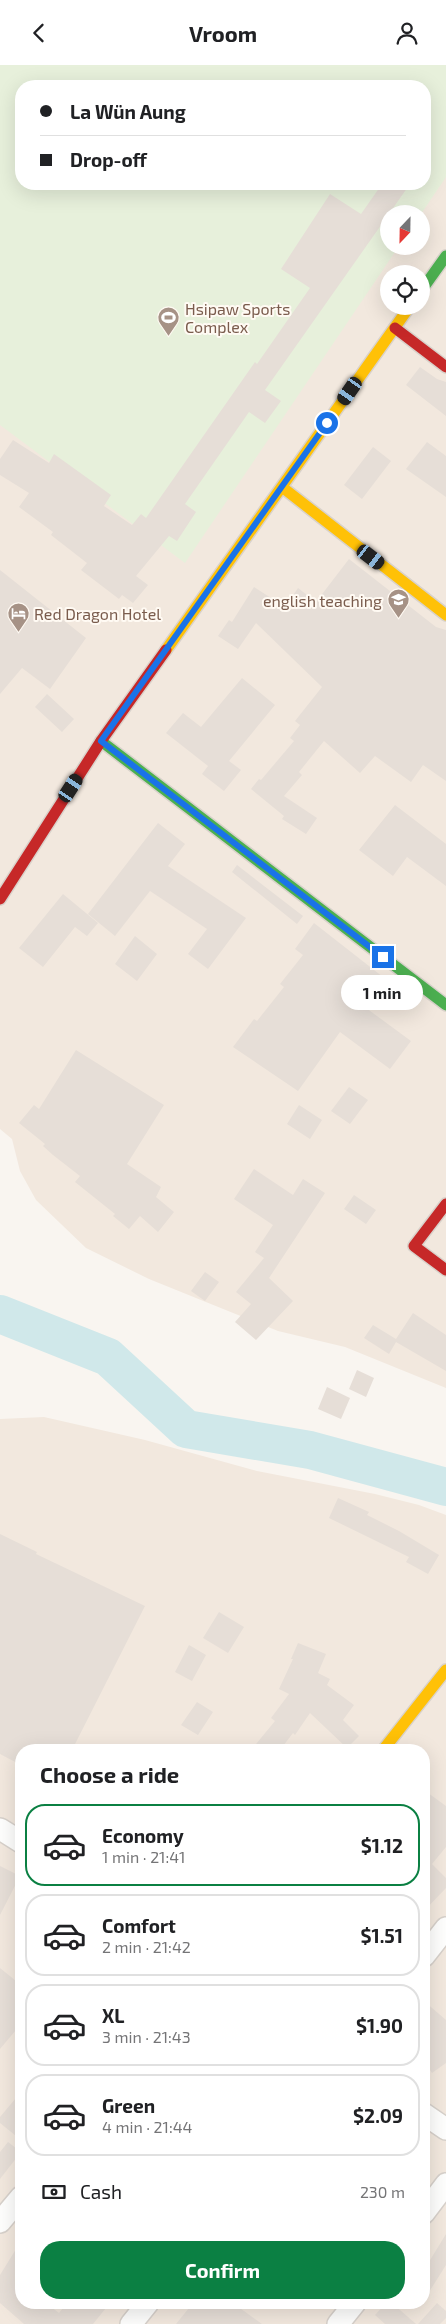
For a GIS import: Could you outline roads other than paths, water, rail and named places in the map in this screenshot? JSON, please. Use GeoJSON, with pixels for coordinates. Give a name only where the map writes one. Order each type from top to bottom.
{"type":"FeatureCollection","features":[{"type":"Feature","properties":{"kind":"street"},"geometry":{"type":"LineString","coordinates":[[430,278],[446,256]]}},
{"type":"Feature","properties":{"kind":"street"},"geometry":{"type":"LineString","coordinates":[[0,899],[101,741],[404,315]]}},
{"type":"Feature","properties":{"kind":"street"},"geometry":{"type":"LineString","coordinates":[[395,328],[446,367]]}},
{"type":"Feature","properties":{"kind":"street"},"geometry":{"type":"LineString","coordinates":[[282,487],[446,615]]}},
{"type":"Feature","properties":{"kind":"street"},"geometry":{"type":"LineString","coordinates":[[101,741],[446,1005]]}},
{"type":"Feature","properties":{"kind":"street"},"geometry":{"type":"LineString","coordinates":[[446,1204],[414,1246],[446,1270]]}},
{"type":"Feature","properties":{"kind":"street"},"geometry":{"type":"LineString","coordinates":[[388,1744],[446,1670]]}},
{"type":"Feature","properties":{"kind":"street"},"geometry":{"type":"LineString","coordinates":[[0,1829],[15,1838]]}},
{"type":"Feature","properties":{"kind":"street"},"geometry":{"type":"LineString","coordinates":[[430,1948],[446,1928]]}},
{"type":"Feature","properties":{"kind":"street"},"geometry":{"type":"LineString","coordinates":[[430,2118],[446,2129]]}},
{"type":"Feature","properties":{"kind":"street"},"geometry":{"type":"LineString","coordinates":[[430,2205],[446,2185]]}},
{"type":"Feature","properties":{"kind":"street"},"geometry":{"type":"LineString","coordinates":[[0,2222],[15,2204]]}},
{"type":"Feature","properties":{"kind":"street"},"geometry":{"type":"LineString","coordinates":[[131,2324],[143,2309]]}},
{"type":"Feature","properties":{"kind":"street"},"geometry":{"type":"LineString","coordinates":[[338,2324],[350,2309]]}},
{"type":"Feature","properties":{"kind":"waterway"},"geometry":{"type":"LineString","coordinates":[[0,1314],[108,1357],[186,1429],[310,1450],[446,1487]]}},
{"type":"Feature","properties":{"kind":"place","name":"Hsipaw Sports Complex"},"geometry":{"type":"Point","coordinates":[169,336]}},
{"type":"Feature","properties":{"kind":"place","name":"english teaching"},"geometry":{"type":"Point","coordinates":[398,619]}},
{"type":"Feature","properties":{"kind":"place","name":"Red Dragon Hotel"},"geometry":{"type":"Point","coordinates":[18,632]}}]}
